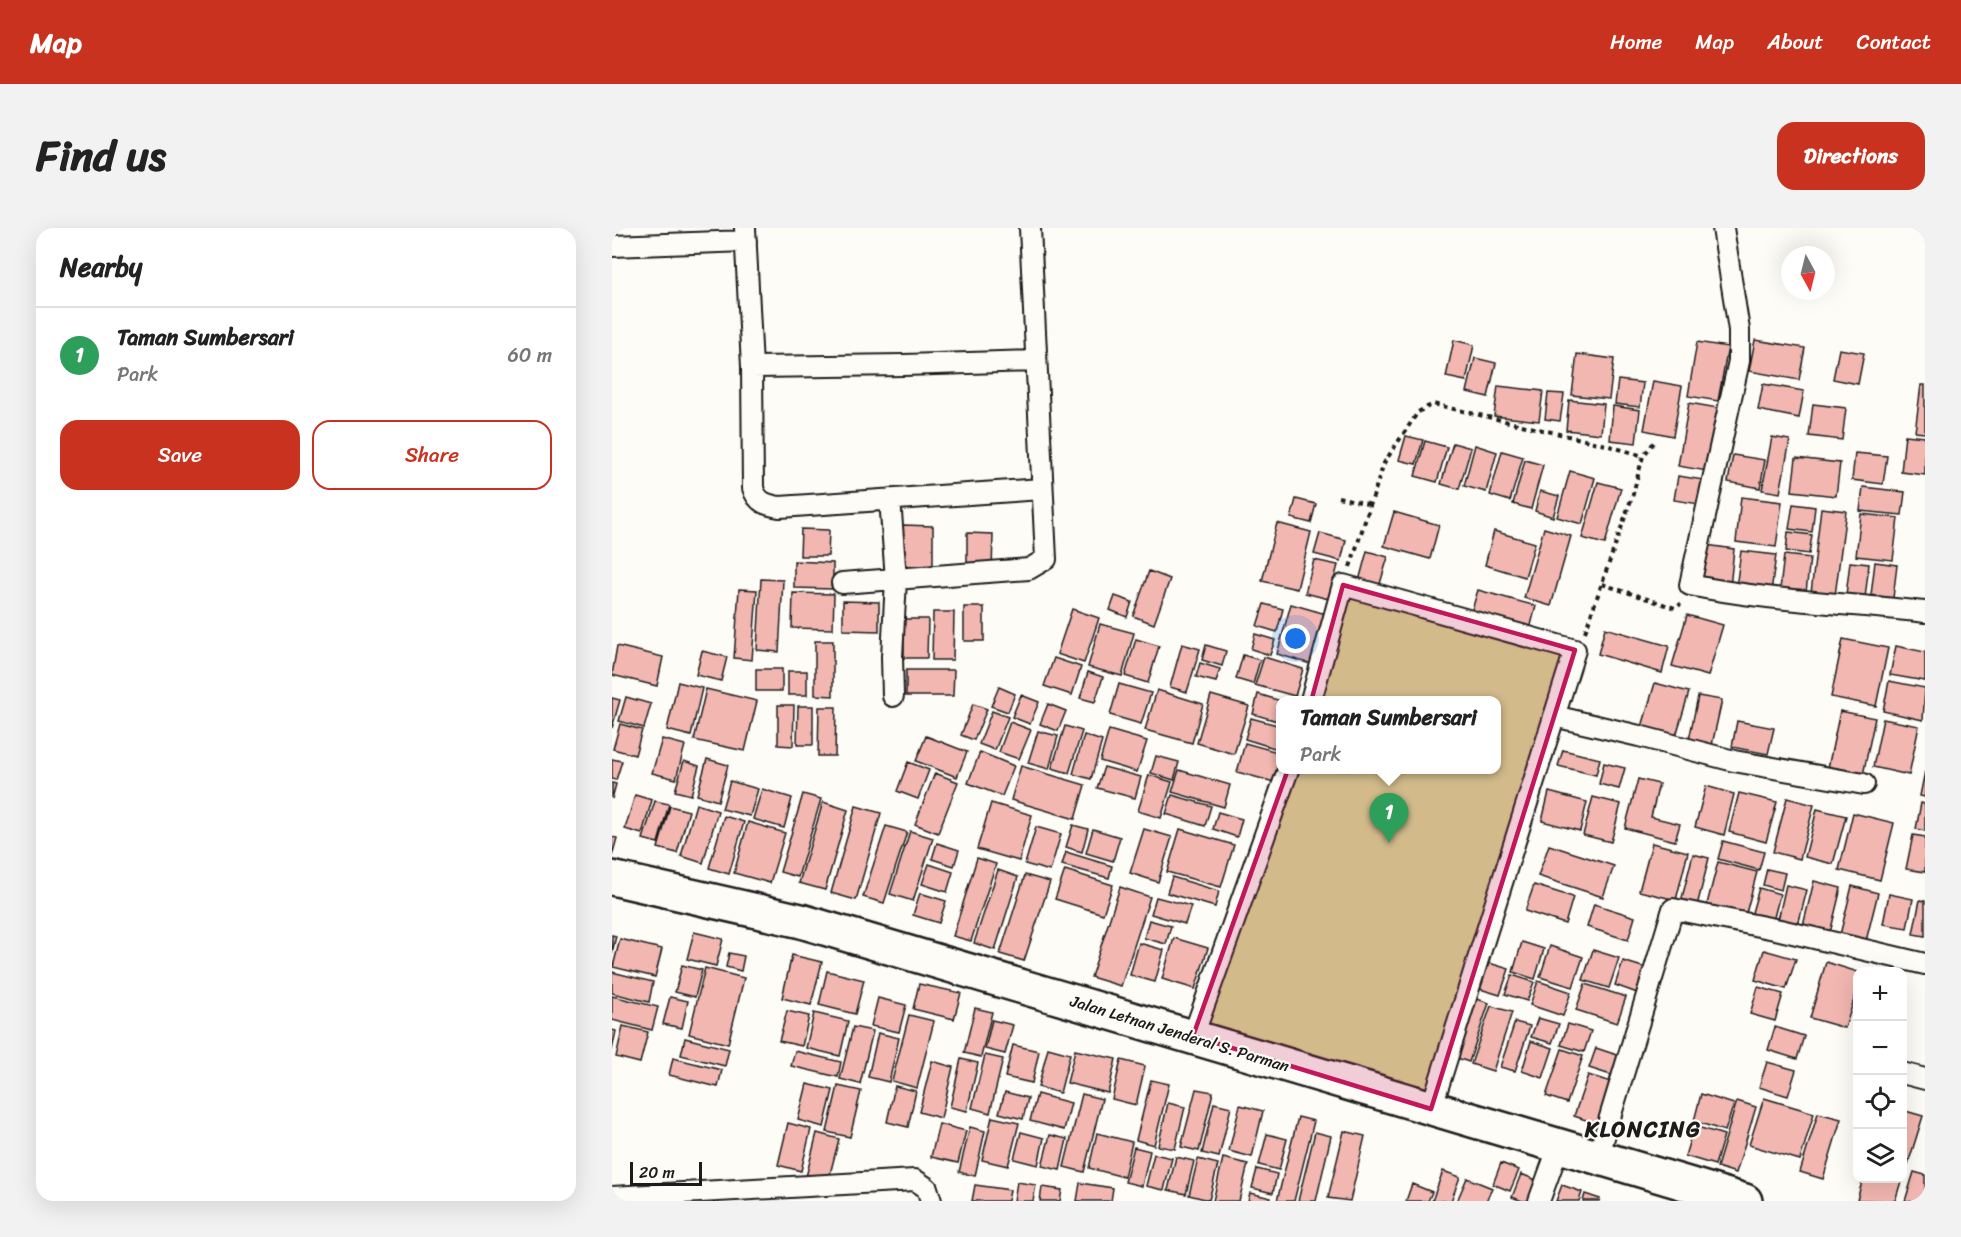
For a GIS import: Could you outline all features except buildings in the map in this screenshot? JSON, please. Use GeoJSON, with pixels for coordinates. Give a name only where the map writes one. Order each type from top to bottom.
{"type":"FeatureCollection","features":[{"type":"Feature","properties":{"kind":"highway","name":"Jalan Letnan Jenderal S. Parman"},"geometry":{"type":"LineString","coordinates":[[612,878],[801,921],[1744,1201]]}},
{"type":"Feature","properties":{"kind":"street"},"geometry":{"type":"LineString","coordinates":[[842,583],[1029,569],[1042,564],[1046,559],[1030,228]]}},
{"type":"Feature","properties":{"kind":"street"},"geometry":{"type":"LineString","coordinates":[[1722,228],[1739,330],[1739,361],[1690,585],[1764,598],[1858,604],[1925,612]]}},
{"type":"Feature","properties":{"kind":"street"},"geometry":{"type":"LineString","coordinates":[[612,246],[745,235],[753,367],[753,488],[755,495],[766,505],[780,507],[1041,489]]}},
{"type":"Feature","properties":{"kind":"street"},"geometry":{"type":"LineString","coordinates":[[753,367],[1036,361]]}},
{"type":"Feature","properties":{"kind":"street"},"geometry":{"type":"LineString","coordinates":[[890,499],[896,579],[892,657],[893,696]]}},
{"type":"Feature","properties":{"kind":"street"},"geometry":{"type":"LineString","coordinates":[[1312,696],[1343,585],[1575,650],[1431,1109]]}},
{"type":"Feature","properties":{"kind":"street"},"geometry":{"type":"LineString","coordinates":[[1554,716],[1734,761],[1864,784]]}},
{"type":"Feature","properties":{"kind":"street"},"geometry":{"type":"LineString","coordinates":[[1193,1036],[1287,774]]}},
{"type":"Feature","properties":{"kind":"street"},"geometry":{"type":"LineString","coordinates":[[1598,1157],[1673,909],[1780,930],[1925,964]]}},
{"type":"Feature","properties":{"kind":"street"},"geometry":{"type":"LineString","coordinates":[[1907,1074],[1925,1079]]}},
{"type":"Feature","properties":{"kind":"street"},"geometry":{"type":"LineString","coordinates":[[1539,1201],[1559,1146]]}},
{"type":"Feature","properties":{"kind":"street"},"geometry":{"type":"LineString","coordinates":[[612,1197],[915,1180],[927,1188],[931,1201]]}},
{"type":"Feature","properties":{"kind":"path"},"geometry":{"type":"LineString","coordinates":[[1343,585],[1384,464],[1418,412],[1433,404],[1596,442],[1643,456]]}},
{"type":"Feature","properties":{"kind":"path"},"geometry":{"type":"LineString","coordinates":[[1575,650],[1588,626],[1633,494],[1643,456],[1656,440]]}},
{"type":"Feature","properties":{"kind":"path"},"geometry":{"type":"LineString","coordinates":[[1338,497],[1372,505]]}},
{"type":"Feature","properties":{"kind":"path"},"geometry":{"type":"LineString","coordinates":[[1602,584],[1675,608],[1688,596],[1690,585]]}},
{"type":"Feature","properties":{"kind":"highlighted area"},"geometry":{"type":"Polygon","coordinates":[[[1343,585],[1575,650],[1431,1109],[1193,1036],[1307,716],[1343,585]]]}},
{"type":"Feature","properties":{"kind":"green space"},"geometry":{"type":"Polygon","coordinates":[[[1350,588],[1577,649],[1432,1107],[1196,1036],[1287,774],[1501,774],[1501,696],[1312,696],[1350,588]]]}},
{"type":"Feature","properties":{"kind":"place","name":"Taman Sumbersari"},"geometry":{"type":"Point","coordinates":[1389,843]}},
{"type":"Feature","properties":{"kind":"district","name":"KLONCING"},"geometry":{"type":"Point","coordinates":[1643,1129]}}]}
